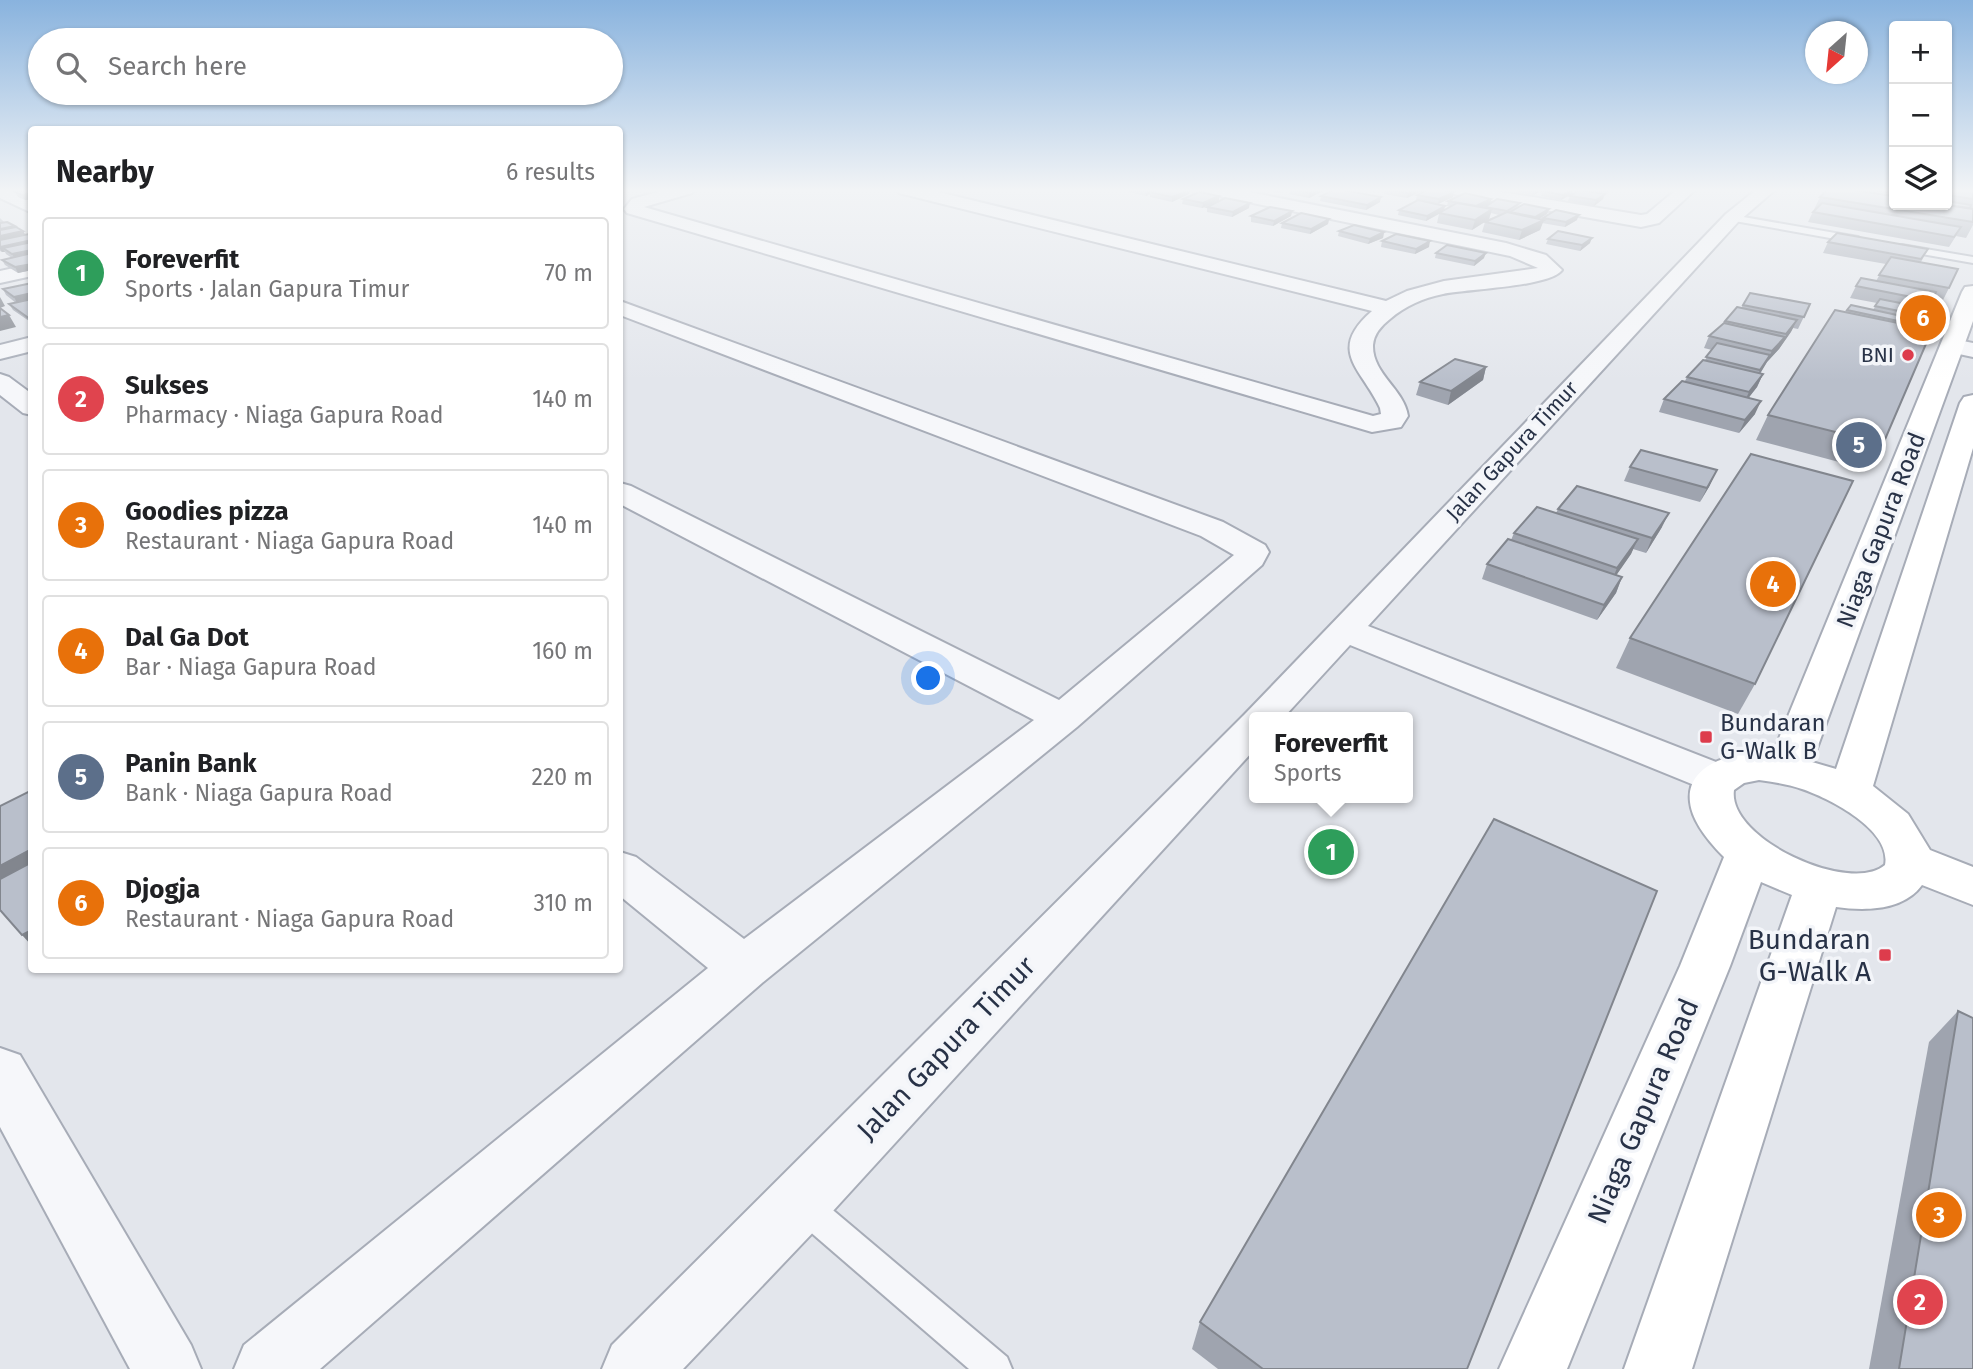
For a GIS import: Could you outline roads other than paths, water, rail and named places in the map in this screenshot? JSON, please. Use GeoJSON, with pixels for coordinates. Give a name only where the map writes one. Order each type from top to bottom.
{"type":"FeatureCollection","features":[{"type":"Feature","properties":{"kind":"street"},"geometry":{"type":"LineString","coordinates":[[784,253],[1372,424],[1383,423],[1395,416],[1394,407],[1364,365],[1361,347],[1366,330],[1387,308],[1441,289],[1525,278],[1552,270],[1546,262],[1519,253]]}},
{"type":"Feature","properties":{"kind":"street"},"geometry":{"type":"LineString","coordinates":[[1164,253],[1387,308]]}},
{"type":"Feature","properties":{"kind":"street","name":"Jalan Gapura Timur"},"geometry":{"type":"LineString","coordinates":[[1267,712],[1699,253]]}},
{"type":"Feature","properties":{"kind":"street"},"geometry":{"type":"LineString","coordinates":[[0,277],[28,271]]}},
{"type":"Feature","properties":{"kind":"street","name":"Niaga Gapura Road"},"geometry":{"type":"LineString","coordinates":[[1788,769],[1963,348],[1973,292]]}},
{"type":"Feature","properties":{"kind":"street"},"geometry":{"type":"LineString","coordinates":[[268,1369],[744,968],[1063,718],[1241,567],[1253,552],[1212,530],[623,309]]}},
{"type":"Feature","properties":{"kind":"street"},"geometry":{"type":"LineString","coordinates":[[0,337],[28,330]]}},
{"type":"Feature","properties":{"kind":"street"},"geometry":{"type":"LineString","coordinates":[[0,352],[28,345]]}},
{"type":"Feature","properties":{"kind":"street"},"geometry":{"type":"LineString","coordinates":[[0,382],[28,404]]}},
{"type":"Feature","properties":{"kind":"street","name":"Niaga Gapura Road"},"geometry":{"type":"LineString","coordinates":[[1850,792],[1973,403]]}},
{"type":"Feature","properties":{"kind":"street"},"geometry":{"type":"LineString","coordinates":[[623,494],[1063,718]]}},
{"type":"Feature","properties":{"kind":"street"},"geometry":{"type":"LineString","coordinates":[[1344,630],[1718,779]]}},
{"type":"Feature","properties":{"kind":"street","name":"Jalan Gapura Timur"},"geometry":{"type":"LineString","coordinates":[[636,1369],[800,1202],[1249,730]]}},
{"type":"Feature","properties":{"kind":"street"},"geometry":{"type":"LineString","coordinates":[[1747,768],[1788,769],[1819,778],[1850,792],[1894,825],[1906,844],[1910,861],[1903,878],[1884,889],[1854,891],[1819,885],[1782,871],[1749,852],[1727,832],[1714,811],[1711,793],[1718,779],[1735,770],[1747,768]]}},
{"type":"Feature","properties":{"kind":"street","name":"Niaga Gapura Road"},"geometry":{"type":"LineString","coordinates":[[1532,1369],[1705,966],[1749,852]]}},
{"type":"Feature","properties":{"kind":"street"},"geometry":{"type":"LineString","coordinates":[[1910,861],[1973,887]]}},
{"type":"Feature","properties":{"kind":"street"},"geometry":{"type":"LineString","coordinates":[[623,872],[744,968]]}},
{"type":"Feature","properties":{"kind":"street"},"geometry":{"type":"LineString","coordinates":[[1658,1369],[1819,885]]}},
{"type":"Feature","properties":{"kind":"street"},"geometry":{"type":"LineString","coordinates":[[0,1073],[167,1369]]}},
{"type":"Feature","properties":{"kind":"lane"},"geometry":{"type":"LineString","coordinates":[[1931,253],[1973,260]]}},
{"type":"Feature","properties":{"kind":"lane"},"geometry":{"type":"LineString","coordinates":[[800,1202],[995,1369]]}},
{"type":"Feature","properties":{"kind":"place","name":"Djogja"},"geometry":{"type":"Point","coordinates":[1923,318]}},
{"type":"Feature","properties":{"kind":"place","name":"BNI"},"geometry":{"type":"Point","coordinates":[1908,355]}},
{"type":"Feature","properties":{"kind":"place","name":"Panin Bank"},"geometry":{"type":"Point","coordinates":[1859,445]}},
{"type":"Feature","properties":{"kind":"place","name":"Dal Ga Dot"},"geometry":{"type":"Point","coordinates":[1773,584]}},
{"type":"Feature","properties":{"kind":"place","name":"Bundaran G-Walk B"},"geometry":{"type":"Point","coordinates":[1706,737]}},
{"type":"Feature","properties":{"kind":"place","name":"Foreverfit"},"geometry":{"type":"Point","coordinates":[1331,852]}},
{"type":"Feature","properties":{"kind":"place","name":"Bundaran G-Walk A"},"geometry":{"type":"Point","coordinates":[1885,955]}},
{"type":"Feature","properties":{"kind":"place","name":"Goodies pizza"},"geometry":{"type":"Point","coordinates":[1939,1215]}},
{"type":"Feature","properties":{"kind":"place","name":"Sukses"},"geometry":{"type":"Point","coordinates":[1920,1302]}}]}
